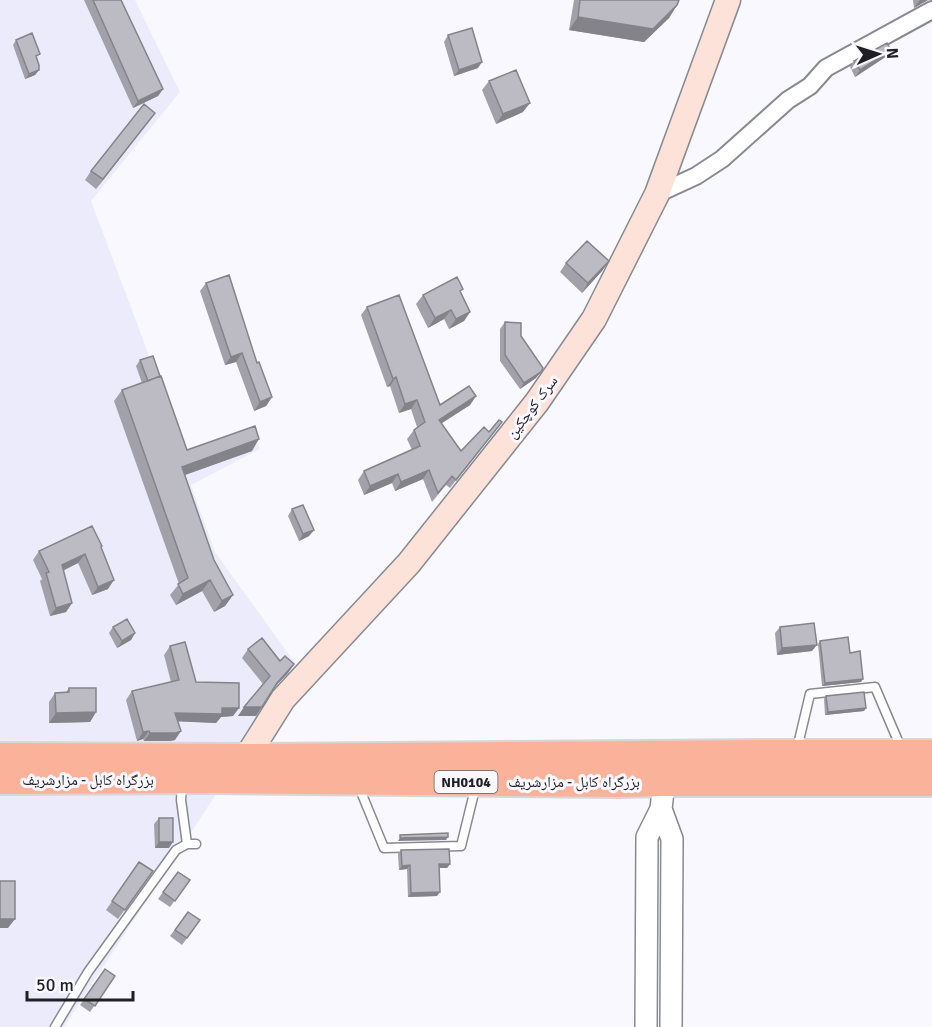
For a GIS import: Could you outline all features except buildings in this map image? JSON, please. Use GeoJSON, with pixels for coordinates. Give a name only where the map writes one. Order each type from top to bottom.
{"type":"FeatureCollection","features":[{"type":"Feature","properties":{"kind":"highway","name":"بزرگراه کابل - مزارشریف"},"geometry":{"type":"LineString","coordinates":[[0,757],[932,754]]}},
{"type":"Feature","properties":{"kind":"highway","name":"بزرگراه کابل - مزارشریف"},"geometry":{"type":"LineString","coordinates":[[0,780],[182,779],[619,783],[662,795],[932,782]]}},
{"type":"Feature","properties":{"kind":"main road","name":"سرک کوچکین"},"geometry":{"type":"LineString","coordinates":[[246,758],[283,699],[409,563],[537,402],[594,319],[657,194],[728,0]]}},
{"type":"Feature","properties":{"kind":"street"},"geometry":{"type":"LineString","coordinates":[[657,194],[696,176],[722,159],[788,100],[810,86],[825,68],[932,10]]}},
{"type":"Feature","properties":{"kind":"street"},"geometry":{"type":"LineString","coordinates":[[646,1027],[647,837],[662,795]]}},
{"type":"Feature","properties":{"kind":"street"},"geometry":{"type":"LineString","coordinates":[[662,795],[672,840],[671,1027]]}},
{"type":"Feature","properties":{"kind":"lane"},"geometry":{"type":"LineString","coordinates":[[795,754],[810,694],[876,687],[903,754]]}},
{"type":"Feature","properties":{"kind":"lane"},"geometry":{"type":"LineString","coordinates":[[55,1027],[88,972],[176,850],[191,844],[181,800],[182,779]]}},
{"type":"Feature","properties":{"kind":"lane"},"geometry":{"type":"LineString","coordinates":[[357,781],[384,848],[461,846],[476,782]]}},
{"type":"Feature","properties":{"kind":"shaded area"},"geometry":{"type":"Polygon","coordinates":[[[0,0],[135,0],[180,92],[91,201],[186,454],[252,430],[260,449],[191,485],[215,552],[295,663],[297,673],[64,1027],[0,1027],[0,0]]]}}]}
